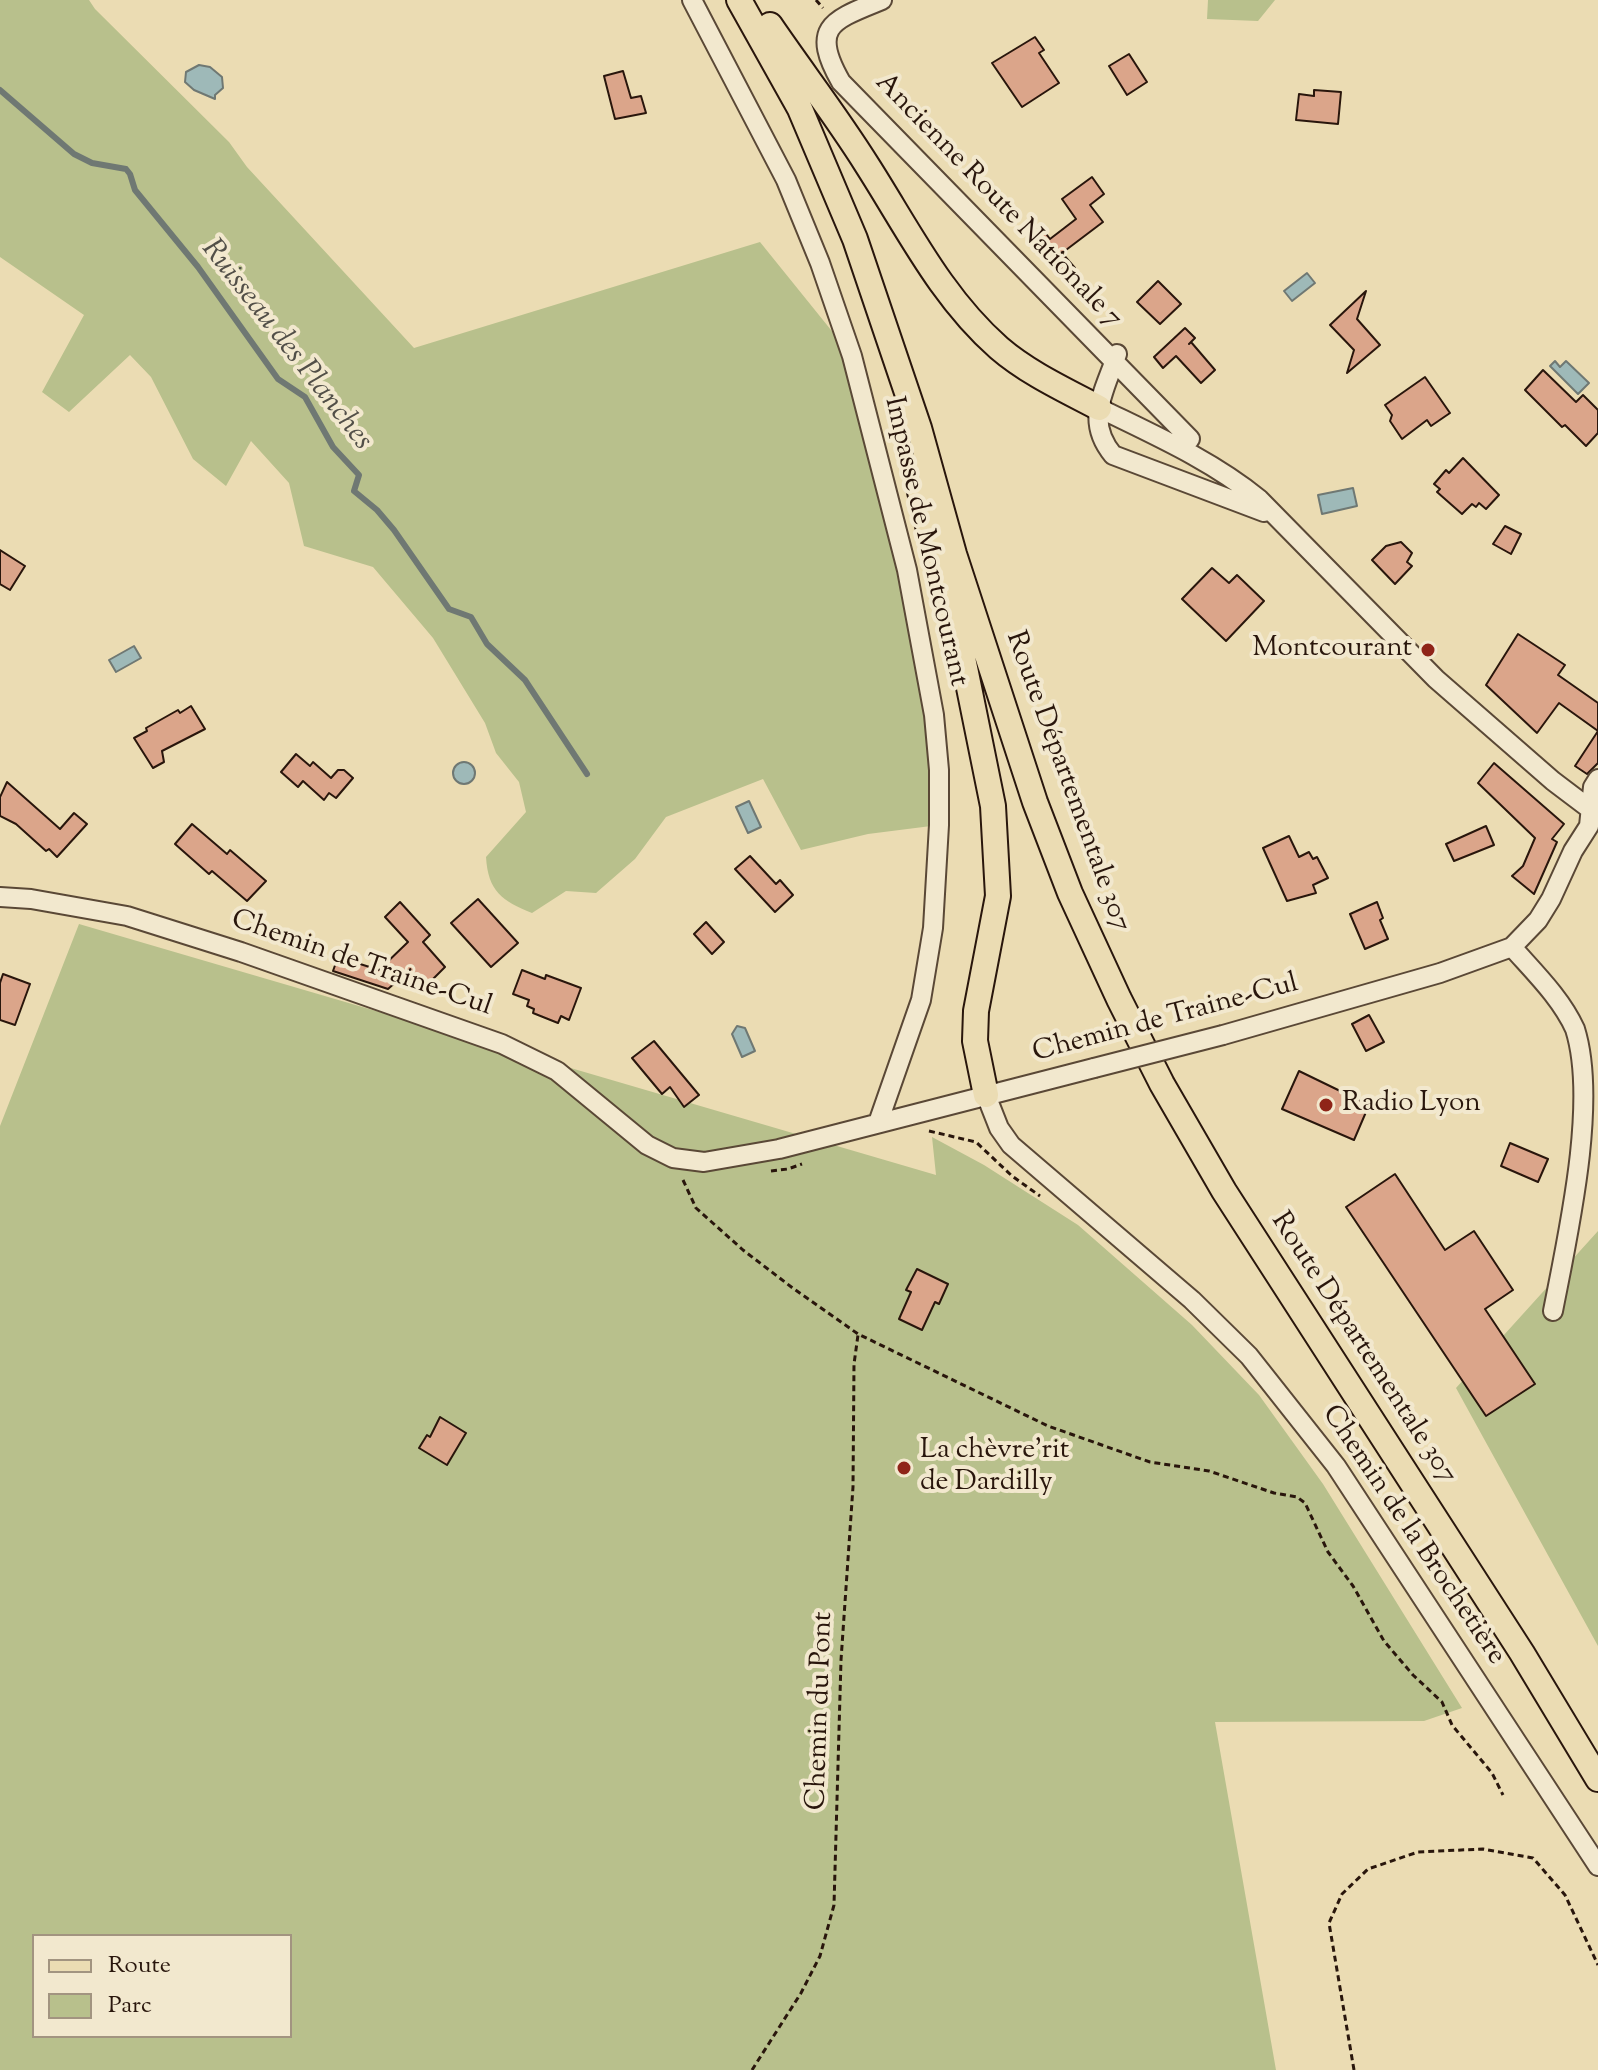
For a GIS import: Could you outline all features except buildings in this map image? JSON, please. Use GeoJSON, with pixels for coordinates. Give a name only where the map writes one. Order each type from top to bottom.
{"type":"FeatureCollection","features":[{"type":"Feature","properties":{"kind":"main road","name":"Route Départementale 307"},"geometry":{"type":"LineString","coordinates":[[739,0],[800,109],[855,239],[919,428],[958,568],[1035,802],[1070,893],[1097,952],[1162,1084],[1224,1191],[1514,1641],[1598,1779]]}},
{"type":"Feature","properties":{"kind":"main road"},"geometry":{"type":"LineString","coordinates":[[753,0],[866,162],[933,273],[956,304],[1000,349],[1099,408]]}},
{"type":"Feature","properties":{"kind":"main road"},"geometry":{"type":"LineString","coordinates":[[855,239],[963,658],[993,806],[998,896],[976,1011],[975,1041],[986,1095]]}},
{"type":"Feature","properties":{"kind":"street","name":"Impasse de Montcourant"},"geometry":{"type":"LineString","coordinates":[[692,0],[786,180],[820,263],[852,356],[907,570],[934,715],[939,811],[933,928],[921,1000],[878,1123]]}},
{"type":"Feature","properties":{"kind":"street","name":"Ancienne Route Nationale 7"},"geometry":{"type":"LineString","coordinates":[[882,0],[845,15],[829,28],[826,45],[829,61],[841,82],[1116,357],[1190,439]]}},
{"type":"Feature","properties":{"kind":"street","name":"Ancienne Route Nationale 7"},"geometry":{"type":"LineString","coordinates":[[1116,357],[1096,417],[1105,445],[1113,455],[1254,506],[1277,519]]}},
{"type":"Feature","properties":{"kind":"street","name":"Ancienne Route Nationale 7"},"geometry":{"type":"LineString","coordinates":[[1099,408],[1235,479],[1259,499],[1436,679],[1485,724],[1594,813]]}},
{"type":"Feature","properties":{"kind":"street","name":"Chemin de Traine-Cul"},"geometry":{"type":"LineString","coordinates":[[0,897],[31,899],[127,916],[241,952],[502,1044],[557,1071],[647,1145],[673,1158],[704,1162],[878,1123],[1223,1035],[1440,973],[1512,947],[1538,920],[1589,826],[1594,813],[1593,787],[1598,779]]}},
{"type":"Feature","properties":{"kind":"street"},"geometry":{"type":"LineString","coordinates":[[1512,947],[1552,994],[1575,1029],[1585,1062],[1588,1110],[1581,1167],[1553,1311]]}},
{"type":"Feature","properties":{"kind":"street","name":"Chemin de la Brochetière"},"geometry":{"type":"LineString","coordinates":[[986,1095],[999,1128],[1011,1145],[1192,1300],[1249,1356],[1336,1466],[1598,1866]]}},
{"type":"Feature","properties":{"kind":"path"},"geometry":{"type":"LineString","coordinates":[[924,1130],[976,1142],[1012,1176],[1050,1204]]}},
{"type":"Feature","properties":{"kind":"path"},"geometry":{"type":"LineString","coordinates":[[673,1158],[696,1208],[794,1289],[858,1334],[1048,1426],[1150,1462],[1209,1471],[1274,1493],[1297,1497],[1305,1503],[1328,1552],[1353,1586],[1384,1641],[1413,1675],[1442,1702],[1452,1725],[1492,1773],[1503,1795]]}},
{"type":"Feature","properties":{"kind":"path"},"geometry":{"type":"LineString","coordinates":[[762,1172],[788,1169],[814,1159]]}},
{"type":"Feature","properties":{"kind":"path","name":"Chemin du Pont"},"geometry":{"type":"LineString","coordinates":[[752,2070],[801,1993],[820,1956],[836,1886],[841,1660],[849,1561],[854,1364],[858,1334]]}},
{"type":"Feature","properties":{"kind":"path"},"geometry":{"type":"LineString","coordinates":[[1354,2070],[1329,1923],[1342,1894],[1368,1869],[1418,1852],[1483,1849],[1533,1858],[1565,1895],[1598,1965]]}},
{"type":"Feature","properties":{"kind":"green space"},"geometry":{"type":"Polygon","coordinates":[[[0,0],[89,0],[229,142],[247,167],[414,348],[760,242],[852,356],[907,570],[939,825],[868,834],[801,850],[763,779],[666,817],[635,859],[596,893],[566,891],[532,913],[498,893],[487,869],[486,857],[526,812],[519,782],[496,753],[485,723],[433,638],[373,567],[304,546],[289,483],[251,441],[226,486],[193,459],[151,377],[130,355],[69,412],[42,392],[84,315],[0,257],[0,0]]]}},
{"type":"Feature","properties":{"kind":"green space"},"geometry":{"type":"Polygon","coordinates":[[[1208,0],[1275,0],[1258,21],[1207,19],[1208,0]]]}},
{"type":"Feature","properties":{"kind":"green space"},"geometry":{"type":"Polygon","coordinates":[[[79,924],[936,1175],[932,1137],[984,1165],[1078,1225],[1192,1325],[1259,1395],[1323,1484],[1462,1708],[1424,1721],[1215,1722],[1276,2070],[0,2070],[0,1126],[79,924]]]}},
{"type":"Feature","properties":{"kind":"green space"},"geometry":{"type":"Polygon","coordinates":[[[1598,1231],[1598,1646],[1456,1388],[1598,1231]]]}},
{"type":"Feature","properties":{"kind":"water"},"geometry":{"type":"Polygon","coordinates":[[[199,65],[210,67],[222,77],[223,88],[215,99],[194,90],[185,82],[186,72],[199,65]]]}},
{"type":"Feature","properties":{"kind":"water"},"geometry":{"type":"Polygon","coordinates":[[[1307,273],[1315,283],[1292,301],[1284,291],[1307,273]]]}},
{"type":"Feature","properties":{"kind":"water"},"geometry":{"type":"Polygon","coordinates":[[[1555,361],[1560,367],[1566,361],[1589,383],[1578,394],[1550,366],[1555,361]]]}},
{"type":"Feature","properties":{"kind":"water"},"geometry":{"type":"Polygon","coordinates":[[[1353,488],[1357,506],[1322,514],[1318,495],[1353,488]]]}},
{"type":"Feature","properties":{"kind":"water"},"geometry":{"type":"Polygon","coordinates":[[[134,646],[141,658],[116,672],[109,660],[134,646]]]}},
{"type":"Feature","properties":{"kind":"water"},"geometry":{"type":"Polygon","coordinates":[[[464,762],[472,765],[475,773],[472,781],[464,784],[456,781],[453,773],[456,765],[464,762]]]}},
{"type":"Feature","properties":{"kind":"water"},"geometry":{"type":"Polygon","coordinates":[[[749,801],[761,827],[748,833],[736,807],[749,801]]]}},
{"type":"Feature","properties":{"kind":"water"},"geometry":{"type":"Polygon","coordinates":[[[737,1026],[745,1028],[755,1051],[742,1057],[732,1034],[737,1026]]]}},
{"type":"Feature","properties":{"kind":"waterway","name":"Ruisseau des Planches"},"geometry":{"type":"LineString","coordinates":[[0,90],[74,154],[92,163],[126,169],[135,190],[198,267],[278,379],[305,397],[333,447],[359,475],[354,491],[377,510],[394,530],[449,609],[471,617],[487,644],[525,680],[587,774]]}},
{"type":"Feature","properties":{"kind":"place","name":"Montcourant"},"geometry":{"type":"Point","coordinates":[1428,650]}},
{"type":"Feature","properties":{"kind":"place","name":"Radio Lyon"},"geometry":{"type":"Point","coordinates":[1326,1105]}},
{"type":"Feature","properties":{"kind":"place","name":"La chèvre'rit de Dardilly"},"geometry":{"type":"Point","coordinates":[904,1468]}}]}
